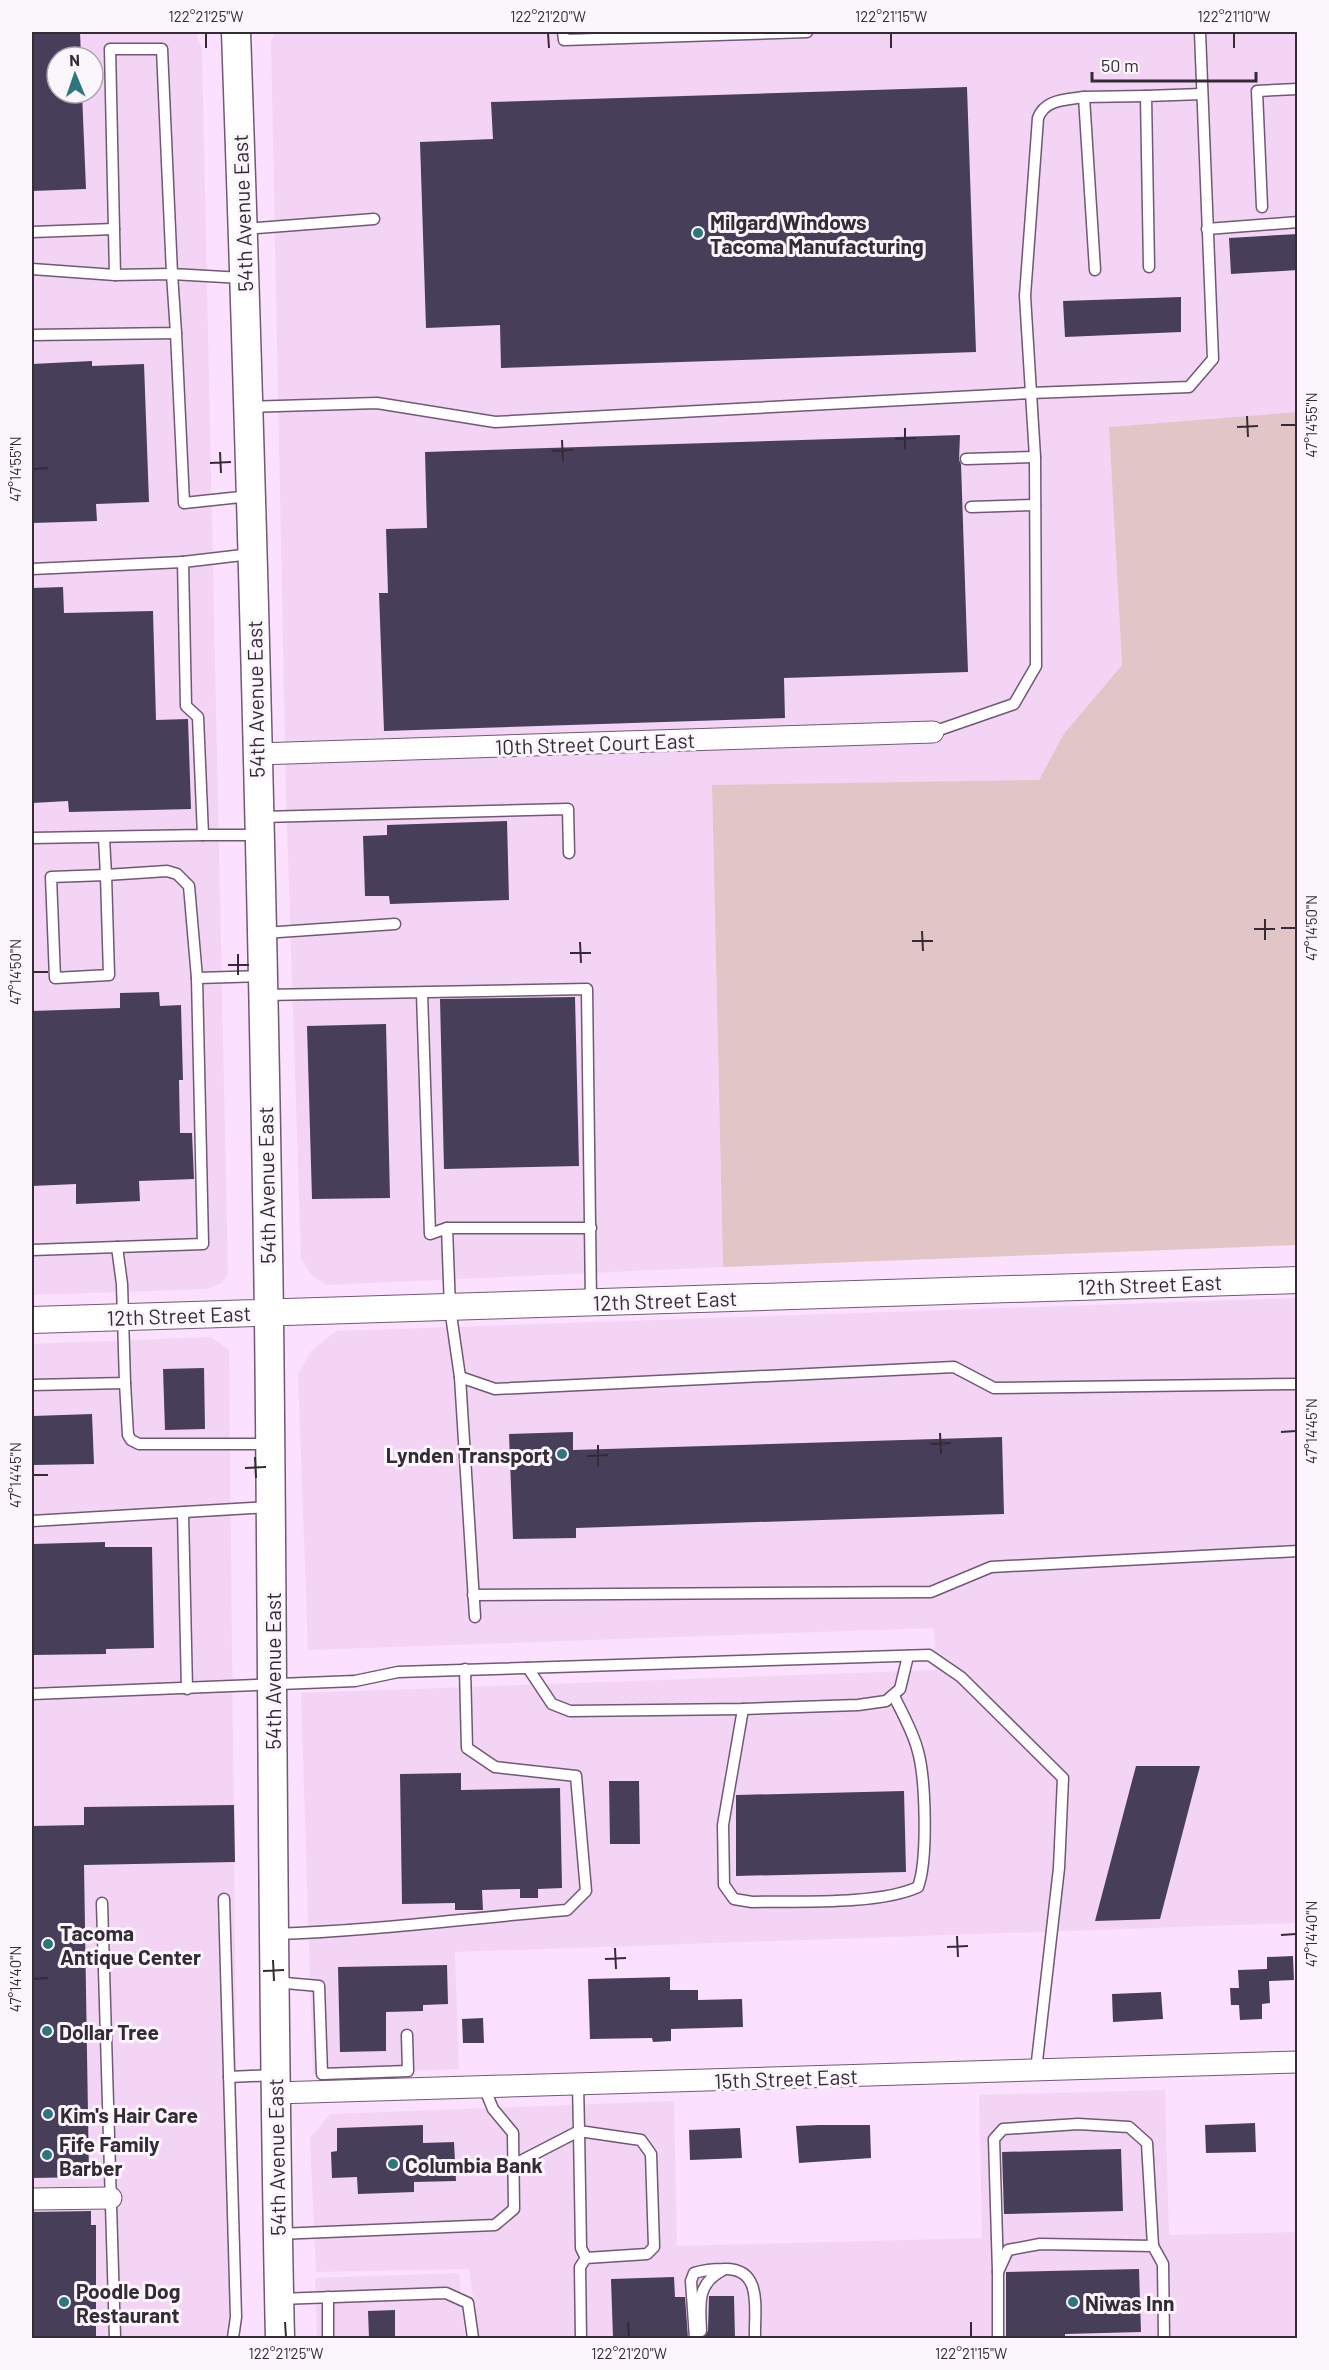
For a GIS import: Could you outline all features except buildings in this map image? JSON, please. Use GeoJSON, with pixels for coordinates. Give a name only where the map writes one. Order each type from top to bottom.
{"type":"FeatureCollection","features":[{"type":"Feature","properties":{"kind":"main road","name":"54th Avenue East"},"geometry":{"type":"LineString","coordinates":[[236,32],[252,554],[269,1313],[273,1934],[280,2338]]}},
{"type":"Feature","properties":{"kind":"street","name":"10th Street Court East"},"geometry":{"type":"LineString","coordinates":[[257,754],[933,732]]}},
{"type":"Feature","properties":{"kind":"street","name":"12th Street East"},"geometry":{"type":"LineString","coordinates":[[32,1320],[1298,1280]]}},
{"type":"Feature","properties":{"kind":"street","name":"15th Street East"},"geometry":{"type":"LineString","coordinates":[[275,2084],[408,2080],[484,2087],[1298,2062]]}},
{"type":"Feature","properties":{"kind":"street"},"geometry":{"type":"LineString","coordinates":[[32,2199],[111,2198]]}},
{"type":"Feature","properties":{"kind":"lane"},"geometry":{"type":"LineString","coordinates":[[563,32],[564,40],[807,32]]}},
{"type":"Feature","properties":{"kind":"lane"},"geometry":{"type":"LineString","coordinates":[[248,407],[377,403],[495,422],[1031,393],[1189,387],[1213,359],[1200,32]]}},
{"type":"Feature","properties":{"kind":"lane"},"geometry":{"type":"LineString","coordinates":[[115,275],[110,49],[162,49],[184,503],[250,496]]}},
{"type":"Feature","properties":{"kind":"lane"},"geometry":{"type":"LineString","coordinates":[[1262,207],[1257,91],[1298,89]]}},
{"type":"Feature","properties":{"kind":"lane"},"geometry":{"type":"LineString","coordinates":[[933,732],[1014,704],[1036,666],[1035,457],[1025,296],[1038,118],[1041,109],[1049,103],[1084,97],[1202,94]]}},
{"type":"Feature","properties":{"kind":"lane"},"geometry":{"type":"LineString","coordinates":[[1146,96],[1149,267]]}},
{"type":"Feature","properties":{"kind":"lane"},"geometry":{"type":"LineString","coordinates":[[1084,97],[1095,270]]}},
{"type":"Feature","properties":{"kind":"lane"},"geometry":{"type":"LineString","coordinates":[[243,229],[374,219]]}},
{"type":"Feature","properties":{"kind":"lane"},"geometry":{"type":"LineString","coordinates":[[1207,229],[1298,222]]}},
{"type":"Feature","properties":{"kind":"lane"},"geometry":{"type":"LineString","coordinates":[[32,232],[114,229]]}},
{"type":"Feature","properties":{"kind":"lane"},"geometry":{"type":"LineString","coordinates":[[32,269],[115,275],[172,274],[244,278]]}},
{"type":"Feature","properties":{"kind":"lane"},"geometry":{"type":"LineString","coordinates":[[32,335],[176,333]]}},
{"type":"Feature","properties":{"kind":"lane"},"geometry":{"type":"LineString","coordinates":[[966,459],[1035,457]]}},
{"type":"Feature","properties":{"kind":"lane"},"geometry":{"type":"LineString","coordinates":[[971,507],[1035,505]]}},
{"type":"Feature","properties":{"kind":"lane"},"geometry":{"type":"LineString","coordinates":[[32,569],[183,562],[252,554]]}},
{"type":"Feature","properties":{"kind":"lane"},"geometry":{"type":"LineString","coordinates":[[183,562],[186,706],[198,717],[203,835]]}},
{"type":"Feature","properties":{"kind":"lane"},"geometry":{"type":"LineString","coordinates":[[32,838],[203,835],[259,826],[568,809],[569,853]]}},
{"type":"Feature","properties":{"kind":"lane"},"geometry":{"type":"LineString","coordinates":[[32,1250],[203,1244],[197,978],[189,886],[177,874],[167,871],[106,875],[51,877],[55,978],[109,975],[106,875],[104,838]]}},
{"type":"Feature","properties":{"kind":"lane"},"geometry":{"type":"LineString","coordinates":[[261,933],[395,924]]}},
{"type":"Feature","properties":{"kind":"lane"},"geometry":{"type":"LineString","coordinates":[[197,978],[262,986],[422,993],[587,989],[591,1302]]}},
{"type":"Feature","properties":{"kind":"lane"},"geometry":{"type":"LineString","coordinates":[[422,993],[430,1234],[447,1228],[591,1228]]}},
{"type":"Feature","properties":{"kind":"lane"},"geometry":{"type":"LineString","coordinates":[[447,1228],[450,1308],[460,1377],[475,1617]]}},
{"type":"Feature","properties":{"kind":"lane"},"geometry":{"type":"LineString","coordinates":[[117,1247],[123,1317],[128,1435],[131,1440],[139,1444],[270,1444]]}},
{"type":"Feature","properties":{"kind":"lane"},"geometry":{"type":"LineString","coordinates":[[460,1377],[495,1389],[954,1367],[994,1388],[1298,1384]]}},
{"type":"Feature","properties":{"kind":"lane"},"geometry":{"type":"LineString","coordinates":[[32,1384],[125,1383]]}},
{"type":"Feature","properties":{"kind":"lane"},"geometry":{"type":"LineString","coordinates":[[32,1521],[270,1507]]}},
{"type":"Feature","properties":{"kind":"lane"},"geometry":{"type":"LineString","coordinates":[[183,1513],[188,1689]]}},
{"type":"Feature","properties":{"kind":"lane"},"geometry":{"type":"LineString","coordinates":[[473,1595],[932,1592],[990,1567],[1298,1551]]}},
{"type":"Feature","properties":{"kind":"lane"},"geometry":{"type":"LineString","coordinates":[[32,1694],[272,1686],[355,1681],[398,1672],[465,1669],[929,1655],[961,1677],[1063,1778],[1059,1868],[1036,2070]]}},
{"type":"Feature","properties":{"kind":"lane"},"geometry":{"type":"LineString","coordinates":[[528,1668],[552,1704],[570,1711],[743,1709],[858,1705],[886,1701],[900,1689],[908,1656]]}},
{"type":"Feature","properties":{"kind":"lane"},"geometry":{"type":"LineString","coordinates":[[273,1934],[358,1932],[406,1927],[440,1920],[567,1910],[586,1891],[576,1776],[495,1767],[467,1748],[465,1669]]}},
{"type":"Feature","properties":{"kind":"lane"},"geometry":{"type":"LineString","coordinates":[[743,1709],[723,1825],[724,1885],[734,1899],[752,1902],[879,1898],[903,1894],[918,1887],[923,1874],[924,1807],[917,1749],[894,1696]]}},
{"type":"Feature","properties":{"kind":"lane"},"geometry":{"type":"LineString","coordinates":[[224,1899],[236,2306],[233,2338]]}},
{"type":"Feature","properties":{"kind":"lane"},"geometry":{"type":"LineString","coordinates":[[102,1903],[115,2338]]}},
{"type":"Feature","properties":{"kind":"lane"},"geometry":{"type":"LineString","coordinates":[[274,1982],[319,1986],[322,2074],[408,2080],[407,2035]]}},
{"type":"Feature","properties":{"kind":"lane"},"geometry":{"type":"LineString","coordinates":[[229,2077],[275,2084]]}},
{"type":"Feature","properties":{"kind":"lane"},"geometry":{"type":"LineString","coordinates":[[578,2084],[580,2248],[586,2258]]}},
{"type":"Feature","properties":{"kind":"lane"},"geometry":{"type":"LineString","coordinates":[[278,2234],[495,2225],[514,2209],[513,2133],[492,2109],[484,2087]]}},
{"type":"Feature","properties":{"kind":"lane"},"geometry":{"type":"LineString","coordinates":[[998,2338],[994,2139],[1003,2129],[1078,2124],[1129,2127],[1147,2143],[1153,2247],[1163,2264],[1164,2338]]}},
{"type":"Feature","properties":{"kind":"lane"},"geometry":{"type":"LineString","coordinates":[[513,2165],[579,2131],[641,2140],[651,2154],[654,2247],[647,2254],[586,2258],[580,2266],[581,2338]]}},
{"type":"Feature","properties":{"kind":"lane"},"geometry":{"type":"LineString","coordinates":[[998,2272],[1008,2250],[1040,2244],[1153,2247]]}},
{"type":"Feature","properties":{"kind":"lane"},"geometry":{"type":"LineString","coordinates":[[701,2338],[700,2292],[713,2275],[726,2268]]}},
{"type":"Feature","properties":{"kind":"lane"},"geometry":{"type":"LineString","coordinates":[[695,2338],[691,2282],[694,2273],[726,2268],[741,2270],[751,2280],[754,2289],[755,2338]]}},
{"type":"Feature","properties":{"kind":"lane"},"geometry":{"type":"LineString","coordinates":[[279,2299],[446,2293],[468,2303],[473,2338]]}},
{"type":"Feature","properties":{"kind":"lane"},"geometry":{"type":"LineString","coordinates":[[328,2297],[328,2338]]}},
{"type":"Feature","properties":{"kind":"shaded area"},"geometry":{"type":"Polygon","coordinates":[[[32,32],[196,32],[202,50],[228,1274],[222,1283],[206,1289],[32,1295],[32,32]]]}},
{"type":"Feature","properties":{"kind":"shaded area"},"geometry":{"type":"Polygon","coordinates":[[[275,32],[1297,32],[1297,412],[1109,427],[1122,665],[1063,735],[1039,780],[712,786],[723,1267],[326,1285],[311,1275],[301,1258],[286,796],[271,42],[275,32]]]}},
{"type":"Feature","properties":{"kind":"shaded area"},"geometry":{"type":"Polygon","coordinates":[[[1297,412],[1297,1245],[723,1267],[712,785],[1039,780],[1063,735],[1122,665],[1109,427],[1297,412]]]}},
{"type":"Feature","properties":{"kind":"shaded area"},"geometry":{"type":"Polygon","coordinates":[[[1297,1298],[1297,1923],[455,1952],[459,2069],[313,2074],[301,1693],[936,1670],[934,1628],[308,1650],[298,1375],[311,1351],[336,1331],[1297,1298]]]}},
{"type":"Feature","properties":{"kind":"shaded area"},"geometry":{"type":"Polygon","coordinates":[[[211,1337],[229,1350],[239,2338],[32,2338],[32,1344],[211,1337]]]}},
{"type":"Feature","properties":{"kind":"shaded area"},"geometry":{"type":"Polygon","coordinates":[[[1165,2090],[1169,2235],[1297,2232],[1297,2338],[479,2338],[469,2269],[316,2272],[310,2138],[330,2114],[674,2101],[677,2246],[982,2238],[979,2095],[1165,2090]]]}},
{"type":"Feature","properties":{"kind":"shaded area"},"geometry":{"type":"Polygon","coordinates":[[[459,2273],[465,2338],[317,2338],[315,2278],[459,2273]]]}},
{"type":"Feature","properties":{"kind":"place","name":"Milgard Windows Tacoma Manufacturing"},"geometry":{"type":"Point","coordinates":[698,233]}},
{"type":"Feature","properties":{"kind":"place","name":"Lynden Transport"},"geometry":{"type":"Point","coordinates":[562,1454]}},
{"type":"Feature","properties":{"kind":"place","name":"Tacoma Antique Center"},"geometry":{"type":"Point","coordinates":[48,1944]}},
{"type":"Feature","properties":{"kind":"place","name":"Dollar Tree"},"geometry":{"type":"Point","coordinates":[47,2031]}},
{"type":"Feature","properties":{"kind":"place","name":"Kim's Hair Care"},"geometry":{"type":"Point","coordinates":[48,2114]}},
{"type":"Feature","properties":{"kind":"place","name":"Fife Family Barber"},"geometry":{"type":"Point","coordinates":[47,2155]}},
{"type":"Feature","properties":{"kind":"place","name":"Columbia Bank"},"geometry":{"type":"Point","coordinates":[393,2164]}},
{"type":"Feature","properties":{"kind":"place","name":"Poodle Dog Restaurant"},"geometry":{"type":"Point","coordinates":[64,2302]}},
{"type":"Feature","properties":{"kind":"place","name":"Niwas Inn"},"geometry":{"type":"Point","coordinates":[1073,2302]}}]}
